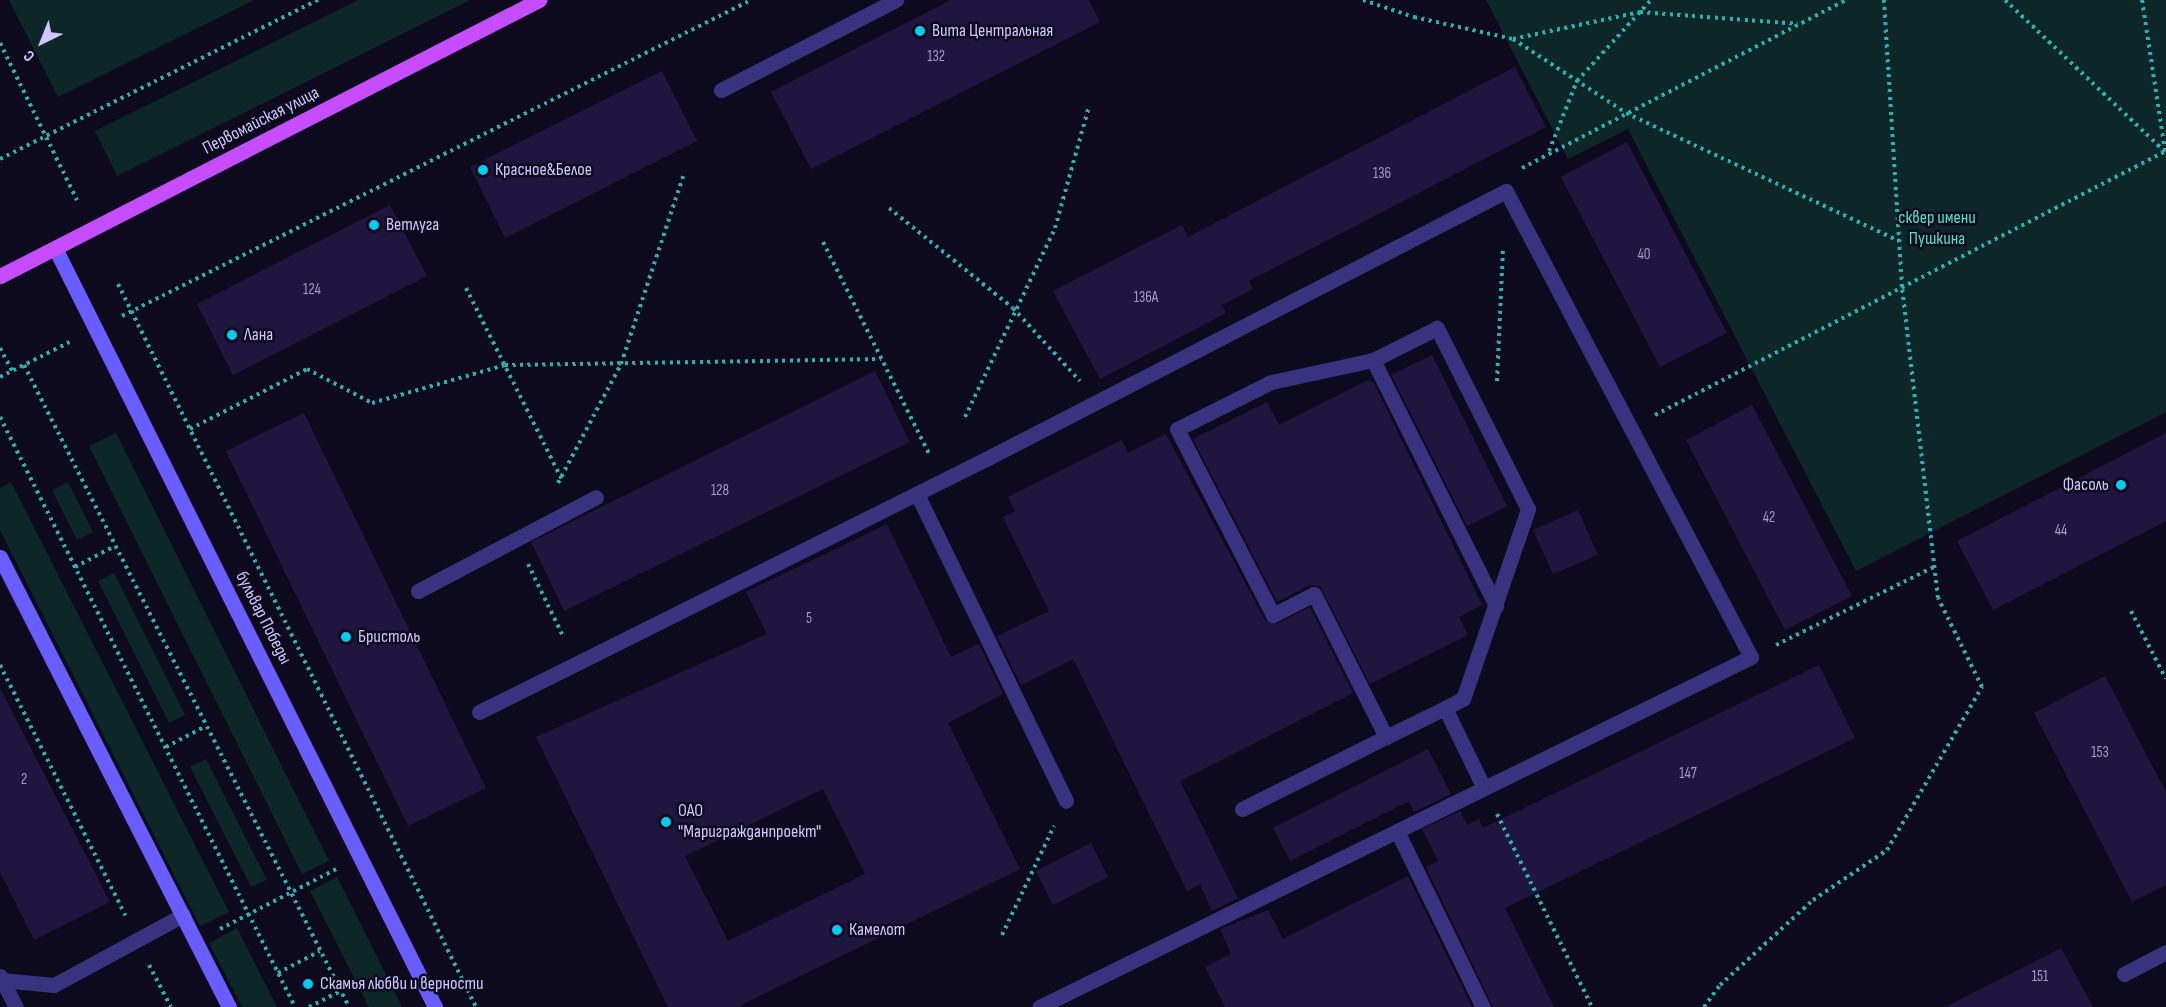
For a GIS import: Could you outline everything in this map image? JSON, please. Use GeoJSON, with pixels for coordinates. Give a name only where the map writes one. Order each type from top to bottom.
{"type":"FeatureCollection","features":[{"type":"Feature","properties":{"kind":"main road","name":"Первомайская улица"},"geometry":{"type":"LineString","coordinates":[[0,276],[539,0]]}},
{"type":"Feature","properties":{"kind":"street","name":"бульвар Победы"},"geometry":{"type":"LineString","coordinates":[[55,248],[435,1007]]}},
{"type":"Feature","properties":{"kind":"street"},"geometry":{"type":"LineString","coordinates":[[0,558],[229,1007]]}},
{"type":"Feature","properties":{"kind":"lane"},"geometry":{"type":"LineString","coordinates":[[721,90],[896,0]]}},
{"type":"Feature","properties":{"kind":"lane"},"geometry":{"type":"LineString","coordinates":[[479,712],[1099,402],[1506,191],[1751,657],[1039,1007]]}},
{"type":"Feature","properties":{"kind":"lane"},"geometry":{"type":"LineString","coordinates":[[1242,809],[1463,699],[1528,509],[1437,328],[1373,360],[1271,382],[1177,429],[1273,615],[1314,594],[1386,737]]}},
{"type":"Feature","properties":{"kind":"lane"},"geometry":{"type":"LineString","coordinates":[[1373,360],[1496,606]]}},
{"type":"Feature","properties":{"kind":"lane"},"geometry":{"type":"LineString","coordinates":[[917,494],[1066,801]]}},
{"type":"Feature","properties":{"kind":"lane"},"geometry":{"type":"LineString","coordinates":[[418,591],[596,497]]}},
{"type":"Feature","properties":{"kind":"lane"},"geometry":{"type":"LineString","coordinates":[[1445,708],[1484,788]]}},
{"type":"Feature","properties":{"kind":"lane"},"geometry":{"type":"LineString","coordinates":[[1397,831],[1483,1007]]}},
{"type":"Feature","properties":{"kind":"lane"},"geometry":{"type":"LineString","coordinates":[[1,978],[54,985],[183,915]]}},
{"type":"Feature","properties":{"kind":"lane"},"geometry":{"type":"LineString","coordinates":[[2124,974],[2166,952]]}},
{"type":"Feature","properties":{"kind":"lane"},"geometry":{"type":"LineString","coordinates":[[1,978],[16,1007]]}},
{"type":"Feature","properties":{"kind":"path"},"geometry":{"type":"LineString","coordinates":[[0,159],[318,0]]}},
{"type":"Feature","properties":{"kind":"path"},"geometry":{"type":"LineString","coordinates":[[117,318],[751,0]]}},
{"type":"Feature","properties":{"kind":"path"},"geometry":{"type":"LineString","coordinates":[[1548,152],[1577,81],[1651,0]]}},
{"type":"Feature","properties":{"kind":"path"},"geometry":{"type":"LineString","coordinates":[[1506,191],[1525,164],[1846,0]]}},
{"type":"Feature","properties":{"kind":"path"},"geometry":{"type":"LineString","coordinates":[[1704,1007],[1720,985],[1813,900],[1887,850],[1982,687],[1938,598],[1902,287],[1884,0]]}},
{"type":"Feature","properties":{"kind":"path"},"geometry":{"type":"LineString","coordinates":[[2005,0],[2166,151]]}},
{"type":"Feature","properties":{"kind":"path"},"geometry":{"type":"LineString","coordinates":[[2142,0],[2166,151]]}},
{"type":"Feature","properties":{"kind":"path"},"geometry":{"type":"LineString","coordinates":[[1366,1],[1513,39],[1626,113],[1899,241]]}},
{"type":"Feature","properties":{"kind":"path"},"geometry":{"type":"LineString","coordinates":[[1513,39],[1640,12],[1799,24]]}},
{"type":"Feature","properties":{"kind":"path"},"geometry":{"type":"LineString","coordinates":[[0,44],[77,200]]}},
{"type":"Feature","properties":{"kind":"path"},"geometry":{"type":"LineString","coordinates":[[965,417],[1013,308],[1054,228],[1089,106]]}},
{"type":"Feature","properties":{"kind":"path"},"geometry":{"type":"LineString","coordinates":[[1630,428],[2166,151]]}},
{"type":"Feature","properties":{"kind":"path"},"geometry":{"type":"LineString","coordinates":[[555,487],[621,364],[683,176]]}},
{"type":"Feature","properties":{"kind":"path"},"geometry":{"type":"LineString","coordinates":[[890,208],[1013,308],[1099,402]]}},
{"type":"Feature","properties":{"kind":"path"},"geometry":{"type":"LineString","coordinates":[[1480,412],[1497,381],[1503,238]]}},
{"type":"Feature","properties":{"kind":"path"},"geometry":{"type":"LineString","coordinates":[[823,242],[942,481]]}},
{"type":"Feature","properties":{"kind":"path"},"geometry":{"type":"LineString","coordinates":[[118,284],[476,1007]]}},
{"type":"Feature","properties":{"kind":"path"},"geometry":{"type":"LineString","coordinates":[[466,288],[575,508]]}},
{"type":"Feature","properties":{"kind":"path"},"geometry":{"type":"LineString","coordinates":[[0,377],[71,342]]}},
{"type":"Feature","properties":{"kind":"path"},"geometry":{"type":"LineString","coordinates":[[0,348],[12,371]]}},
{"type":"Feature","properties":{"kind":"path"},"geometry":{"type":"LineString","coordinates":[[190,429],[307,369],[372,403],[505,365],[881,358]]}},
{"type":"Feature","properties":{"kind":"path"},"geometry":{"type":"LineString","coordinates":[[24,365],[349,1007]]}},
{"type":"Feature","properties":{"kind":"path"},"geometry":{"type":"LineString","coordinates":[[0,417],[295,1007]]}},
{"type":"Feature","properties":{"kind":"path"},"geometry":{"type":"LineString","coordinates":[[516,540],[576,663]]}},
{"type":"Feature","properties":{"kind":"path"},"geometry":{"type":"LineString","coordinates":[[75,567],[115,546]]}},
{"type":"Feature","properties":{"kind":"path"},"geometry":{"type":"LineString","coordinates":[[1751,657],[1934,567]]}},
{"type":"Feature","properties":{"kind":"path"},"geometry":{"type":"LineString","coordinates":[[2131,611],[2166,679]]}},
{"type":"Feature","properties":{"kind":"path"},"geometry":{"type":"LineString","coordinates":[[0,665],[171,1007]]}},
{"type":"Feature","properties":{"kind":"path"},"geometry":{"type":"LineString","coordinates":[[165,747],[207,726]]}},
{"type":"Feature","properties":{"kind":"path"},"geometry":{"type":"LineString","coordinates":[[1484,788],[1592,1007]]}},
{"type":"Feature","properties":{"kind":"path"},"geometry":{"type":"LineString","coordinates":[[1002,935],[1066,801]]}},
{"type":"Feature","properties":{"kind":"path"},"geometry":{"type":"LineString","coordinates":[[150,966],[393,839]]}},
{"type":"Feature","properties":{"kind":"path"},"geometry":{"type":"LineString","coordinates":[[279,973],[320,951]]}},
{"type":"Feature","properties":{"kind":"path"},"geometry":{"type":"LineString","coordinates":[[309,1007],[340,991]]}},
{"type":"Feature","properties":{"kind":"green space"},"geometry":{"type":"Polygon","coordinates":[[[9,0],[254,0],[58,97],[9,0]]]}},
{"type":"Feature","properties":{"kind":"green space"},"geometry":{"type":"Polygon","coordinates":[[[358,0],[470,0],[117,176],[95,131],[358,0]]]}},
{"type":"Feature","properties":{"kind":"green space","name":"сквер имени Пушкина"},"geometry":{"type":"Polygon","coordinates":[[[1486,0],[2166,0],[2166,412],[1856,571],[1628,129],[1568,159],[1486,0]]]}},
{"type":"Feature","properties":{"kind":"green space"},"geometry":{"type":"Polygon","coordinates":[[[116,433],[329,861],[302,874],[89,446],[116,433]]]}},
{"type":"Feature","properties":{"kind":"green space"},"geometry":{"type":"Polygon","coordinates":[[[11,482],[229,912],[200,926],[0,530],[0,488],[11,482]]]}},
{"type":"Feature","properties":{"kind":"green space"},"geometry":{"type":"Polygon","coordinates":[[[68,482],[93,532],[77,540],[52,490],[68,482]]]}},
{"type":"Feature","properties":{"kind":"green space"},"geometry":{"type":"Polygon","coordinates":[[[114,573],[185,715],[169,723],[98,581],[114,573]]]}},
{"type":"Feature","properties":{"kind":"green space"},"geometry":{"type":"Polygon","coordinates":[[[206,759],[267,880],[251,887],[190,767],[206,759]]]}},
{"type":"Feature","properties":{"kind":"green space"},"geometry":{"type":"Polygon","coordinates":[[[337,877],[402,1007],[369,1007],[310,891],[337,877]]]}},
{"type":"Feature","properties":{"kind":"green space"},"geometry":{"type":"Polygon","coordinates":[[[237,928],[277,1007],[242,1007],[209,943],[237,928]]]}},
{"type":"Feature","properties":{"kind":"building"},"geometry":{"type":"Polygon","coordinates":[[[951,0],[1089,0],[1100,22],[811,169],[771,92],[951,0]]]}},
{"type":"Feature","properties":{"kind":"building"},"geometry":{"type":"Polygon","coordinates":[[[1515,67],[1546,127],[1249,281],[1253,289],[1222,305],[1226,313],[1100,379],[1053,291],[1182,225],[1188,237],[1515,67]]]}},
{"type":"Feature","properties":{"kind":"building"},"geometry":{"type":"Polygon","coordinates":[[[662,71],[697,141],[505,238],[470,167],[662,71]]]}},
{"type":"Feature","properties":{"kind":"building"},"geometry":{"type":"Polygon","coordinates":[[[1627,142],[1727,333],[1660,367],[1561,177],[1627,142]]]}},
{"type":"Feature","properties":{"kind":"building"},"geometry":{"type":"Polygon","coordinates":[[[390,205],[427,276],[233,375],[197,304],[390,205]]]}},
{"type":"Feature","properties":{"kind":"building"},"geometry":{"type":"Polygon","coordinates":[[[1432,355],[1507,506],[1467,526],[1391,375],[1432,355]]]}},
{"type":"Feature","properties":{"kind":"building"},"geometry":{"type":"Polygon","coordinates":[[[875,371],[910,442],[564,611],[531,542],[875,371]]]}},
{"type":"Feature","properties":{"kind":"building"},"geometry":{"type":"Polygon","coordinates":[[[1368,380],[1374,383],[1482,605],[1459,617],[1468,635],[1370,684],[1320,586],[1310,585],[1277,602],[1193,439],[1267,402],[1279,425],[1368,380]]]}},
{"type":"Feature","properties":{"kind":"building"},"geometry":{"type":"Polygon","coordinates":[[[1752,405],[1852,596],[1785,630],[1686,440],[1752,405]]]}},
{"type":"Feature","properties":{"kind":"building"},"geometry":{"type":"Polygon","coordinates":[[[304,413],[486,788],[408,826],[226,451],[304,413]]]}},
{"type":"Feature","properties":{"kind":"building"},"geometry":{"type":"Polygon","coordinates":[[[2166,433],[2166,521],[1993,610],[1957,541],[2166,433]]]}},
{"type":"Feature","properties":{"kind":"building"},"geometry":{"type":"Polygon","coordinates":[[[1166,434],[1265,620],[1277,624],[1310,607],[1353,693],[1180,781],[1238,898],[1212,911],[1200,884],[1187,891],[1073,659],[1021,685],[997,636],[1049,611],[1003,517],[1015,511],[1008,497],[1122,440],[1128,453],[1166,434]]]}},
{"type":"Feature","properties":{"kind":"building"},"geometry":{"type":"Polygon","coordinates":[[[1578,510],[1598,555],[1553,574],[1533,530],[1578,510]]]}},
{"type":"Feature","properties":{"kind":"building","name":"OAO \"Маригражданпроект\""},"geometry":{"type":"Polygon","coordinates":[[[887,524],[951,657],[979,644],[1003,694],[948,723],[1020,869],[737,1007],[668,1007],[536,737],[767,634],[746,592],[887,524]],[[823,789],[685,856],[728,941],[865,874],[823,789]]]}},
{"type":"Feature","properties":{"kind":"building"},"geometry":{"type":"Polygon","coordinates":[[[1819,665],[1855,738],[1505,908],[1554,1007],[1493,1007],[1426,867],[1438,861],[1422,829],[1460,811],[1467,825],[1479,819],[1483,828],[1819,665]]]}},
{"type":"Feature","properties":{"kind":"building"},"geometry":{"type":"Polygon","coordinates":[[[2105,676],[2166,792],[2166,885],[2132,902],[2034,713],[2105,676]]]}},
{"type":"Feature","properties":{"kind":"building"},"geometry":{"type":"Polygon","coordinates":[[[0,688],[110,902],[34,940],[0,872],[0,688]]]}},
{"type":"Feature","properties":{"kind":"building"},"geometry":{"type":"Polygon","coordinates":[[[1428,749],[1451,794],[1414,812],[1409,801],[1290,861],[1273,828],[1428,749]]]}},
{"type":"Feature","properties":{"kind":"building"},"geometry":{"type":"Polygon","coordinates":[[[1091,843],[1108,877],[1053,905],[1036,871],[1091,843]]]}},
{"type":"Feature","properties":{"kind":"building"},"geometry":{"type":"Polygon","coordinates":[[[1408,876],[1472,1007],[1225,1007],[1205,967],[1231,954],[1220,929],[1268,910],[1283,939],[1408,876]]]}},
{"type":"Feature","properties":{"kind":"building"},"geometry":{"type":"Polygon","coordinates":[[[2061,948],[2093,1007],[1945,1007],[2061,948]]]}},
{"type":"Feature","properties":{"kind":"place","name":"Вита Центральная"},"geometry":{"type":"Point","coordinates":[920,31]}},
{"type":"Feature","properties":{"kind":"place","name":"Красное&Белое"},"geometry":{"type":"Point","coordinates":[483,170]}},
{"type":"Feature","properties":{"kind":"place","name":"Ветлуга"},"geometry":{"type":"Point","coordinates":[374,225]}},
{"type":"Feature","properties":{"kind":"place","name":"Лана"},"geometry":{"type":"Point","coordinates":[232,335]}},
{"type":"Feature","properties":{"kind":"place","name":"Фасоль"},"geometry":{"type":"Point","coordinates":[2121,485]}},
{"type":"Feature","properties":{"kind":"place","name":"Бристоль"},"geometry":{"type":"Point","coordinates":[346,637]}},
{"type":"Feature","properties":{"kind":"place","name":"OAO \"Маригражданпроект\""},"geometry":{"type":"Point","coordinates":[666,822]}},
{"type":"Feature","properties":{"kind":"place","name":"Камелот"},"geometry":{"type":"Point","coordinates":[837,930]}},
{"type":"Feature","properties":{"kind":"place","name":"Скамья любви и верности"},"geometry":{"type":"Point","coordinates":[308,984]}}]}
